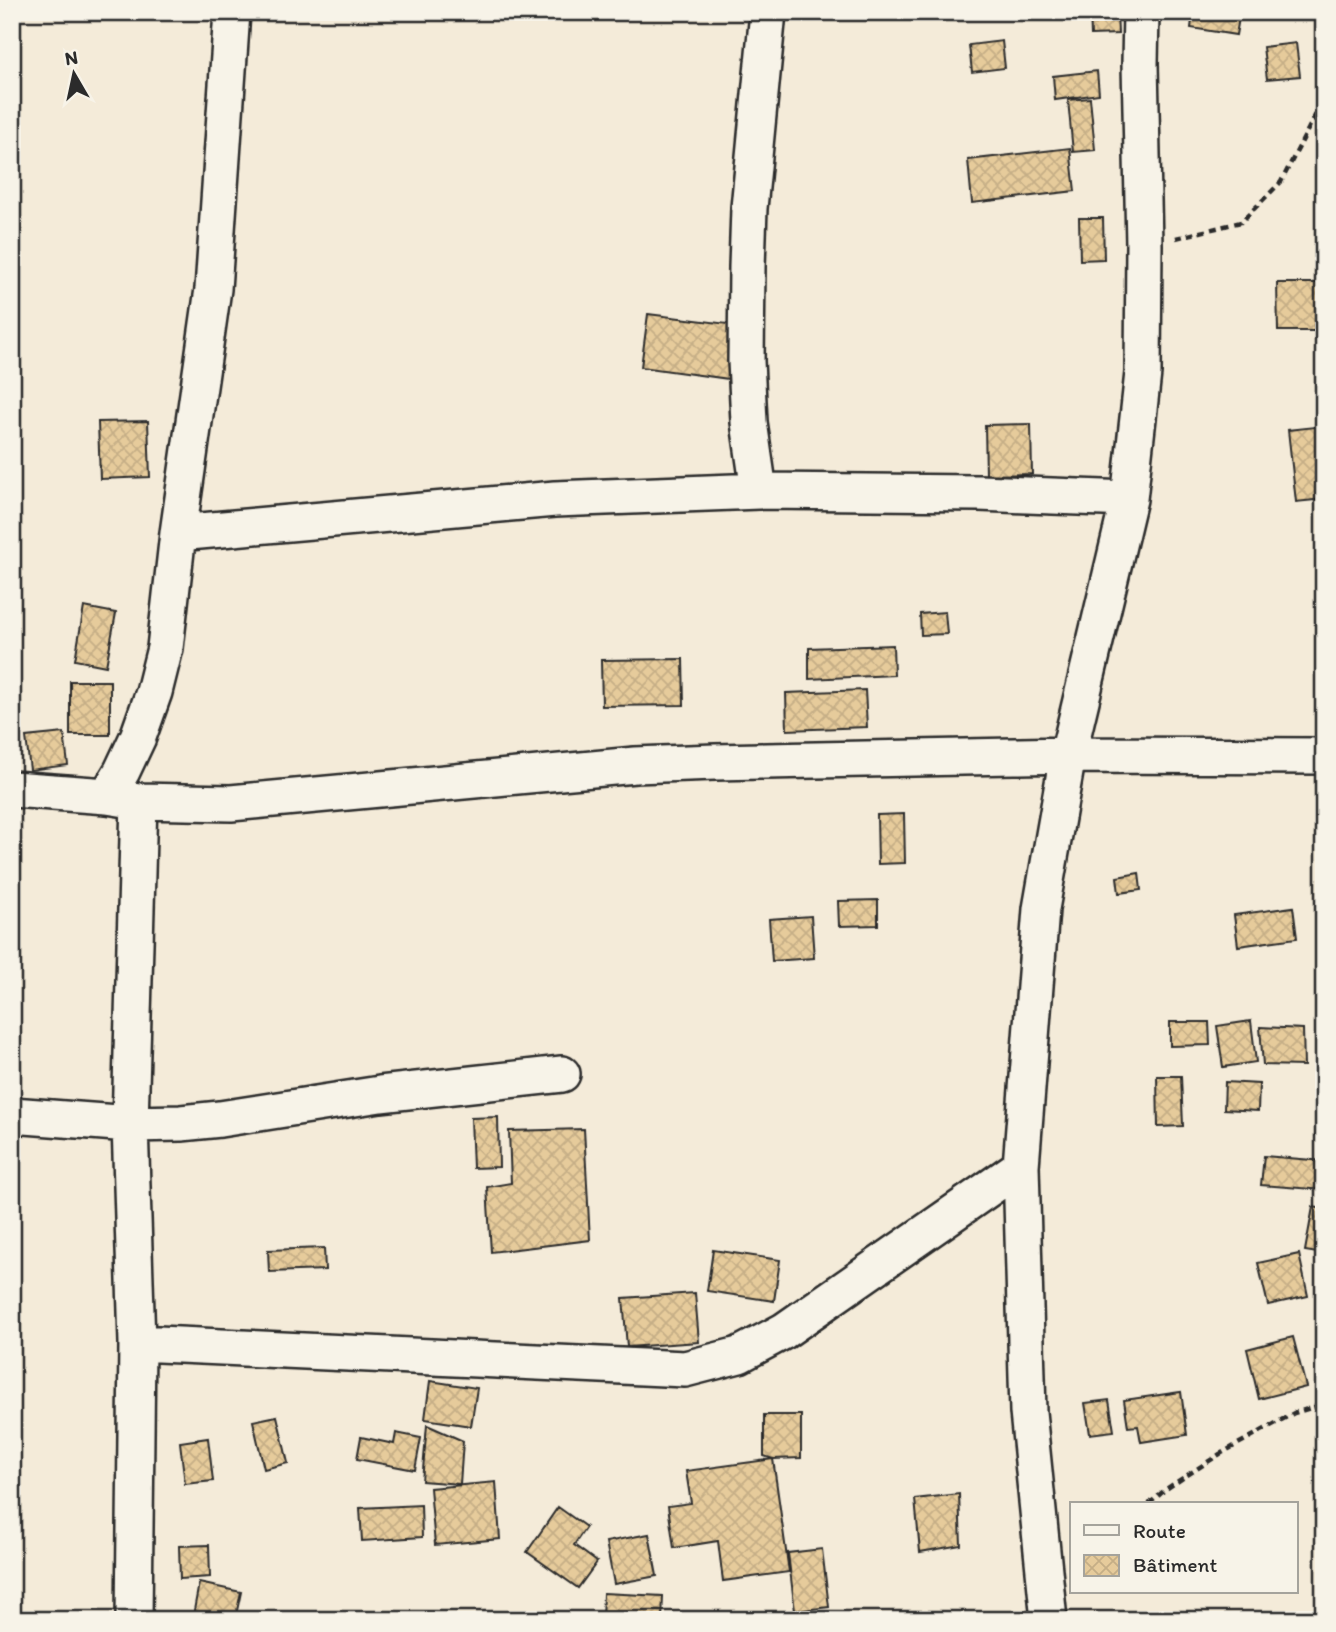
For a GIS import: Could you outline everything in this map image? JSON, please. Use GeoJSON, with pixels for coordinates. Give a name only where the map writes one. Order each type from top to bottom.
{"type":"FeatureCollection","features":[{"type":"Feature","properties":{"kind":"street"},"geometry":{"type":"LineString","coordinates":[[134,1620],[137,1343],[122,771],[154,692],[165,648],[178,533],[213,289],[232,12]]}},
{"type":"Feature","properties":{"kind":"street"},"geometry":{"type":"LineString","coordinates":[[759,491],[749,422],[746,361],[747,267],[749,208],[768,12]]}},
{"type":"Feature","properties":{"kind":"street"},"geometry":{"type":"LineString","coordinates":[[1048,1620],[1028,1412],[1021,1166],[1041,909],[1068,755],[1129,499],[1143,373],[1141,12]]}},
{"type":"Feature","properties":{"kind":"street"},"geometry":{"type":"LineString","coordinates":[[178,533],[555,499],[759,491],[979,493],[1129,499]]}},
{"type":"Feature","properties":{"kind":"street"},"geometry":{"type":"LineString","coordinates":[[12,789],[231,803],[635,765],[1068,755],[1324,756]]}},
{"type":"Feature","properties":{"kind":"street"},"geometry":{"type":"LineString","coordinates":[[12,1115],[130,1124],[181,1123],[380,1094],[562,1074]]}},
{"type":"Feature","properties":{"kind":"street"},"geometry":{"type":"LineString","coordinates":[[137,1343],[685,1369],[739,1356],[784,1331],[1021,1166]]}},
{"type":"Feature","properties":{"kind":"path"},"geometry":{"type":"LineString","coordinates":[[1144,245],[1241,222],[1281,182],[1324,102]]}},
{"type":"Feature","properties":{"kind":"path"},"geometry":{"type":"LineString","coordinates":[[1151,1502],[1166,1489],[1220,1454],[1294,1413],[1324,1405]]}},
{"type":"Feature","properties":{"kind":"building"},"geometry":{"type":"Polygon","coordinates":[[[1090,12],[1117,12],[1118,34],[1091,35],[1090,12]]]}},
{"type":"Feature","properties":{"kind":"building"},"geometry":{"type":"Polygon","coordinates":[[[1193,12],[1240,12],[1236,35],[1191,28],[1193,12]]]}},
{"type":"Feature","properties":{"kind":"building"},"geometry":{"type":"Polygon","coordinates":[[[1002,41],[1005,68],[972,72],[969,45],[1002,41]]]}},
{"type":"Feature","properties":{"kind":"building"},"geometry":{"type":"Polygon","coordinates":[[[1296,43],[1300,76],[1267,79],[1263,47],[1296,43]]]}},
{"type":"Feature","properties":{"kind":"building"},"geometry":{"type":"Polygon","coordinates":[[[1097,71],[1099,94],[1055,100],[1053,76],[1097,71]]]}},
{"type":"Feature","properties":{"kind":"building"},"geometry":{"type":"Polygon","coordinates":[[[1090,98],[1095,150],[1073,152],[1068,100],[1090,98]]]}},
{"type":"Feature","properties":{"kind":"building"},"geometry":{"type":"Polygon","coordinates":[[[1070,148],[1075,191],[972,203],[968,160],[1070,148]]]}},
{"type":"Feature","properties":{"kind":"building"},"geometry":{"type":"Polygon","coordinates":[[[1079,218],[1103,218],[1104,259],[1080,260],[1079,218]]]}},
{"type":"Feature","properties":{"kind":"building"},"geometry":{"type":"Polygon","coordinates":[[[1277,283],[1324,283],[1324,331],[1278,331],[1277,283]]]}},
{"type":"Feature","properties":{"kind":"building"},"geometry":{"type":"Polygon","coordinates":[[[648,314],[736,325],[729,379],[641,367],[648,314]]]}},
{"type":"Feature","properties":{"kind":"building"},"geometry":{"type":"Polygon","coordinates":[[[148,421],[150,477],[100,479],[98,422],[148,421]]]}},
{"type":"Feature","properties":{"kind":"building"},"geometry":{"type":"Polygon","coordinates":[[[1031,424],[1032,474],[986,475],[985,425],[1031,424]]]}},
{"type":"Feature","properties":{"kind":"building"},"geometry":{"type":"Polygon","coordinates":[[[1324,426],[1324,499],[1296,502],[1288,430],[1324,426]]]}},
{"type":"Feature","properties":{"kind":"building"},"geometry":{"type":"Polygon","coordinates":[[[84,607],[116,613],[106,666],[75,660],[84,607]]]}},
{"type":"Feature","properties":{"kind":"building"},"geometry":{"type":"Polygon","coordinates":[[[945,612],[947,634],[921,635],[920,614],[945,612]]]}},
{"type":"Feature","properties":{"kind":"building"},"geometry":{"type":"Polygon","coordinates":[[[893,645],[894,675],[809,679],[809,648],[893,645]]]}},
{"type":"Feature","properties":{"kind":"building"},"geometry":{"type":"Polygon","coordinates":[[[683,659],[684,705],[602,706],[601,660],[683,659]]]}},
{"type":"Feature","properties":{"kind":"building"},"geometry":{"type":"Polygon","coordinates":[[[70,681],[110,681],[110,735],[70,735],[70,681]]]}},
{"type":"Feature","properties":{"kind":"building"},"geometry":{"type":"Polygon","coordinates":[[[865,690],[867,727],[787,730],[786,693],[865,690]]]}},
{"type":"Feature","properties":{"kind":"building"},"geometry":{"type":"Polygon","coordinates":[[[64,733],[68,765],[30,770],[26,737],[64,733]]]}},
{"type":"Feature","properties":{"kind":"building"},"geometry":{"type":"Polygon","coordinates":[[[904,814],[905,863],[878,864],[877,815],[904,814]]]}},
{"type":"Feature","properties":{"kind":"building"},"geometry":{"type":"Polygon","coordinates":[[[1139,873],[1141,890],[1119,893],[1117,877],[1139,873]]]}},
{"type":"Feature","properties":{"kind":"building"},"geometry":{"type":"Polygon","coordinates":[[[878,900],[878,925],[839,926],[838,901],[878,900]]]}},
{"type":"Feature","properties":{"kind":"building"},"geometry":{"type":"Polygon","coordinates":[[[1293,907],[1297,938],[1238,946],[1234,915],[1293,907]]]}},
{"type":"Feature","properties":{"kind":"building"},"geometry":{"type":"Polygon","coordinates":[[[811,916],[814,958],[772,961],[769,919],[811,916]]]}},
{"type":"Feature","properties":{"kind":"building"},"geometry":{"type":"Polygon","coordinates":[[[1251,1021],[1256,1062],[1223,1067],[1217,1026],[1251,1021]]]}},
{"type":"Feature","properties":{"kind":"building"},"geometry":{"type":"Polygon","coordinates":[[[1170,1022],[1209,1022],[1210,1045],[1170,1046],[1170,1022]]]}},
{"type":"Feature","properties":{"kind":"building"},"geometry":{"type":"Polygon","coordinates":[[[1260,1027],[1303,1029],[1304,1066],[1263,1065],[1260,1027]]]}},
{"type":"Feature","properties":{"kind":"building"},"geometry":{"type":"Polygon","coordinates":[[[1157,1076],[1181,1076],[1183,1126],[1158,1127],[1157,1076]]]}},
{"type":"Feature","properties":{"kind":"building"},"geometry":{"type":"Polygon","coordinates":[[[1225,1082],[1259,1084],[1258,1111],[1224,1109],[1225,1082]]]}},
{"type":"Feature","properties":{"kind":"building"},"geometry":{"type":"Polygon","coordinates":[[[1319,1114],[1324,1115],[1324,1136],[1316,1135],[1319,1114]]]}},
{"type":"Feature","properties":{"kind":"building"},"geometry":{"type":"Polygon","coordinates":[[[498,1117],[499,1167],[473,1168],[471,1118],[498,1117]]]}},
{"type":"Feature","properties":{"kind":"building"},"geometry":{"type":"Polygon","coordinates":[[[584,1129],[590,1240],[491,1252],[487,1187],[511,1183],[509,1131],[584,1129]]]}},
{"type":"Feature","properties":{"kind":"building"},"geometry":{"type":"Polygon","coordinates":[[[1264,1156],[1324,1161],[1324,1190],[1261,1185],[1264,1156]]]}},
{"type":"Feature","properties":{"kind":"building"},"geometry":{"type":"Polygon","coordinates":[[[1313,1207],[1324,1209],[1324,1254],[1305,1251],[1313,1207]]]}},
{"type":"Feature","properties":{"kind":"building"},"geometry":{"type":"Polygon","coordinates":[[[324,1248],[325,1270],[269,1272],[268,1250],[324,1248]]]}},
{"type":"Feature","properties":{"kind":"building"},"geometry":{"type":"Polygon","coordinates":[[[713,1250],[780,1260],[774,1301],[707,1291],[713,1250]]]}},
{"type":"Feature","properties":{"kind":"building"},"geometry":{"type":"Polygon","coordinates":[[[1299,1254],[1308,1296],[1268,1305],[1258,1263],[1299,1254]]]}},
{"type":"Feature","properties":{"kind":"building"},"geometry":{"type":"Polygon","coordinates":[[[695,1293],[699,1342],[627,1347],[623,1298],[695,1293]]]}},
{"type":"Feature","properties":{"kind":"building"},"geometry":{"type":"Polygon","coordinates":[[[1293,1337],[1306,1387],[1259,1399],[1247,1349],[1293,1337]]]}},
{"type":"Feature","properties":{"kind":"building"},"geometry":{"type":"Polygon","coordinates":[[[430,1381],[477,1388],[471,1426],[425,1419],[430,1381]]]}},
{"type":"Feature","properties":{"kind":"building"},"geometry":{"type":"Polygon","coordinates":[[[1181,1392],[1187,1435],[1141,1442],[1138,1426],[1128,1427],[1124,1400],[1181,1392]]]}},
{"type":"Feature","properties":{"kind":"building"},"geometry":{"type":"Polygon","coordinates":[[[1109,1400],[1114,1431],[1090,1434],[1085,1403],[1109,1400]]]}},
{"type":"Feature","properties":{"kind":"building"},"geometry":{"type":"Polygon","coordinates":[[[764,1415],[801,1415],[801,1458],[773,1459],[764,1456],[764,1415]]]}},
{"type":"Feature","properties":{"kind":"building"},"geometry":{"type":"Polygon","coordinates":[[[277,1416],[288,1463],[264,1469],[253,1421],[277,1416]]]}},
{"type":"Feature","properties":{"kind":"building"},"geometry":{"type":"Polygon","coordinates":[[[427,1425],[463,1441],[460,1484],[422,1481],[427,1425]]]}},
{"type":"Feature","properties":{"kind":"building"},"geometry":{"type":"Polygon","coordinates":[[[396,1433],[421,1438],[415,1470],[357,1459],[361,1437],[394,1444],[396,1433]]]}},
{"type":"Feature","properties":{"kind":"building"},"geometry":{"type":"Polygon","coordinates":[[[208,1438],[213,1481],[185,1484],[180,1442],[208,1438]]]}},
{"type":"Feature","properties":{"kind":"building"},"geometry":{"type":"Polygon","coordinates":[[[773,1459],[789,1572],[723,1581],[718,1541],[674,1548],[668,1506],[691,1503],[686,1471],[773,1459]]]}},
{"type":"Feature","properties":{"kind":"building"},"geometry":{"type":"Polygon","coordinates":[[[496,1482],[500,1539],[435,1545],[430,1488],[496,1482]]]}},
{"type":"Feature","properties":{"kind":"building"},"geometry":{"type":"Polygon","coordinates":[[[959,1494],[961,1545],[920,1552],[915,1499],[959,1494]]]}},
{"type":"Feature","properties":{"kind":"building"},"geometry":{"type":"Polygon","coordinates":[[[421,1505],[422,1537],[362,1541],[360,1508],[421,1505]]]}},
{"type":"Feature","properties":{"kind":"building"},"geometry":{"type":"Polygon","coordinates":[[[558,1507],[586,1527],[574,1545],[597,1562],[578,1588],[527,1552],[558,1507]]]}},
{"type":"Feature","properties":{"kind":"building"},"geometry":{"type":"Polygon","coordinates":[[[649,1534],[657,1576],[614,1584],[606,1542],[649,1534]]]}},
{"type":"Feature","properties":{"kind":"building"},"geometry":{"type":"Polygon","coordinates":[[[209,1545],[210,1577],[180,1579],[179,1546],[209,1545]]]}},
{"type":"Feature","properties":{"kind":"building"},"geometry":{"type":"Polygon","coordinates":[[[822,1549],[829,1607],[795,1611],[788,1553],[822,1549]]]}},
{"type":"Feature","properties":{"kind":"building"},"geometry":{"type":"Polygon","coordinates":[[[199,1583],[241,1592],[235,1620],[193,1616],[199,1583]]]}},
{"type":"Feature","properties":{"kind":"building"},"geometry":{"type":"Polygon","coordinates":[[[603,1593],[663,1596],[662,1620],[602,1620],[603,1593]]]}}]}
